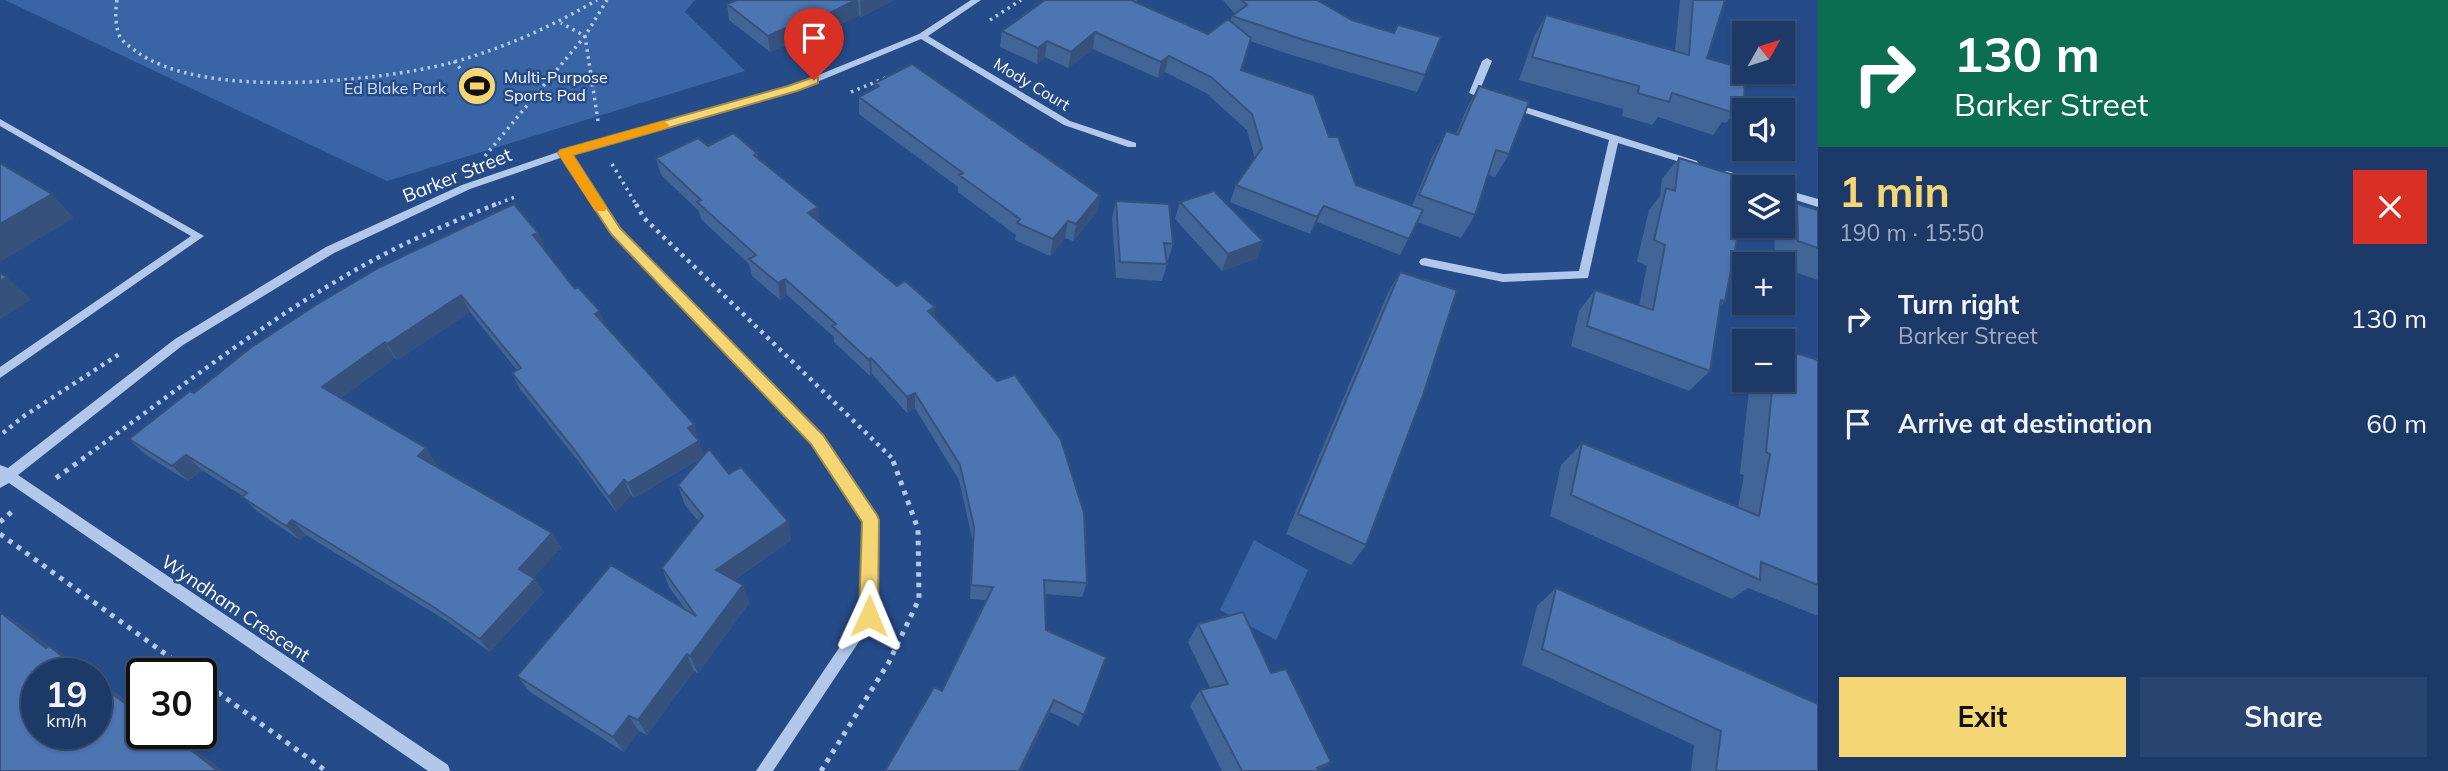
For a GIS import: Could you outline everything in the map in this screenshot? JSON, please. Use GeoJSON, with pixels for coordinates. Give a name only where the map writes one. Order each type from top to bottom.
{"type":"FeatureCollection","features":[{"type":"Feature","properties":{"kind":"street","name":"Barker Street"},"geometry":{"type":"LineString","coordinates":[[3,476],[179,342],[330,250],[466,187],[565,153],[792,89],[922,36],[977,0]]}},
{"type":"Feature","properties":{"kind":"street","name":"Mody Court"},"geometry":{"type":"LineString","coordinates":[[922,36],[1067,123],[1132,145]]}},
{"type":"Feature","properties":{"kind":"street"},"geometry":{"type":"LineString","coordinates":[[1487,61],[1474,93],[1705,167]]}},
{"type":"Feature","properties":{"kind":"street"},"geometry":{"type":"LineString","coordinates":[[0,122],[199,236],[0,373]]}},
{"type":"Feature","properties":{"kind":"street"},"geometry":{"type":"LineString","coordinates":[[1425,262],[1503,278],[1584,275],[1614,138]]}},
{"type":"Feature","properties":{"kind":"street"},"geometry":{"type":"LineString","coordinates":[[565,153],[615,231],[817,440],[870,520],[869,616],[764,771]]}},
{"type":"Feature","properties":{"kind":"street"},"geometry":{"type":"LineString","coordinates":[[1718,171],[1732,175]]}},
{"type":"Feature","properties":{"kind":"street"},"geometry":{"type":"LineString","coordinates":[[1795,195],[1818,202]]}},
{"type":"Feature","properties":{"kind":"street","name":"Wyndham Crescent"},"geometry":{"type":"LineString","coordinates":[[3,476],[34,494],[442,771]]}},
{"type":"Feature","properties":{"kind":"path"},"geometry":{"type":"LineString","coordinates":[[117,0],[115,14],[121,40],[144,58],[183,72],[252,80],[334,81],[400,74],[454,61],[560,23],[597,0]]}},
{"type":"Feature","properties":{"kind":"path"},"geometry":{"type":"LineString","coordinates":[[485,156],[585,36],[607,0]]}},
{"type":"Feature","properties":{"kind":"path"},"geometry":{"type":"LineString","coordinates":[[988,21],[1021,0]]}},
{"type":"Feature","properties":{"kind":"path"},"geometry":{"type":"LineString","coordinates":[[560,23],[585,36]]}},
{"type":"Feature","properties":{"kind":"path"},"geometry":{"type":"LineString","coordinates":[[585,36],[598,121]]}},
{"type":"Feature","properties":{"kind":"path"},"geometry":{"type":"LineString","coordinates":[[454,61],[463,72]]}},
{"type":"Feature","properties":{"kind":"path"},"geometry":{"type":"LineString","coordinates":[[844,94],[892,75]]}},
{"type":"Feature","properties":{"kind":"path"},"geometry":{"type":"LineString","coordinates":[[579,174],[626,161]]}},
{"type":"Feature","properties":{"kind":"path"},"geometry":{"type":"LineString","coordinates":[[0,522],[34,494],[232,350],[351,273],[458,219],[527,192]]}},
{"type":"Feature","properties":{"kind":"path"},"geometry":{"type":"LineString","coordinates":[[0,534],[171,658]]}},
{"type":"Feature","properties":{"kind":"path"},"geometry":{"type":"LineString","coordinates":[[217,692],[326,771]]}},
{"type":"Feature","properties":{"kind":"green space","name":"Ed Blake Park"},"geometry":{"type":"Polygon","coordinates":[[[5,0],[695,0],[685,12],[745,71],[387,181],[5,0]]]}},
{"type":"Feature","properties":{"kind":"green space"},"geometry":{"type":"Polygon","coordinates":[[[1254,540],[1308,570],[1276,640],[1220,610],[1254,540]]]}},
{"type":"Feature","properties":{"kind":"building"},"geometry":{"type":"Polygon","coordinates":[[[737,0],[856,0],[813,21],[808,18],[768,36],[727,4],[737,0]]]}},
{"type":"Feature","properties":{"kind":"building"},"geometry":{"type":"Polygon","coordinates":[[[1045,0],[1131,0],[1208,34],[1228,19],[1251,38],[1241,70],[1314,95],[1329,137],[1338,137],[1356,185],[1423,210],[1409,239],[1324,206],[1317,217],[1236,185],[1262,148],[1252,114],[1211,77],[1169,56],[1161,62],[1095,32],[1071,52],[1047,41],[1038,48],[1002,31],[1045,0]]]}},
{"type":"Feature","properties":{"kind":"building"},"geometry":{"type":"Polygon","coordinates":[[[1242,0],[1317,0],[1352,20],[1394,33],[1398,25],[1441,37],[1425,75],[1232,16],[1247,5],[1242,0]]]}},
{"type":"Feature","properties":{"kind":"building"},"geometry":{"type":"Polygon","coordinates":[[[1693,0],[1725,0],[1707,58],[1732,65],[1732,84],[1745,84],[1744,98],[1732,98],[1731,112],[1672,93],[1669,102],[1638,93],[1639,86],[1532,57],[1546,15],[1689,55],[1693,0]]]}},
{"type":"Feature","properties":{"kind":"building"},"geometry":{"type":"Polygon","coordinates":[[[912,64],[1100,195],[1076,224],[1068,221],[1053,239],[1017,223],[1020,219],[959,175],[963,173],[859,97],[879,86],[875,83],[912,64]]]}},
{"type":"Feature","properties":{"kind":"building"},"geometry":{"type":"Polygon","coordinates":[[[1479,86],[1529,102],[1509,154],[1496,150],[1475,215],[1419,195],[1446,131],[1458,135],[1479,86]]]}},
{"type":"Feature","properties":{"kind":"building"},"geometry":{"type":"Polygon","coordinates":[[[733,133],[757,153],[754,155],[818,207],[808,213],[897,286],[905,281],[935,307],[928,311],[997,381],[1015,375],[1061,440],[1084,513],[1087,583],[1044,580],[1046,630],[1106,657],[1084,715],[1054,700],[1019,771],[885,771],[934,687],[942,691],[993,587],[971,585],[974,527],[960,465],[915,393],[907,397],[871,358],[869,360],[832,326],[836,324],[785,279],[778,283],[749,259],[756,255],[697,202],[701,200],[656,158],[698,138],[708,146],[733,133]]]}},
{"type":"Feature","properties":{"kind":"building"},"geometry":{"type":"Polygon","coordinates":[[[1679,158],[1734,175],[1732,238],[1737,238],[1735,252],[1732,252],[1725,301],[1721,300],[1710,371],[1587,326],[1595,290],[1653,310],[1665,245],[1654,240],[1666,188],[1675,191],[1679,158]]]}},
{"type":"Feature","properties":{"kind":"building"},"geometry":{"type":"Polygon","coordinates":[[[0,163],[52,194],[0,224],[0,163]]]}},
{"type":"Feature","properties":{"kind":"building"},"geometry":{"type":"Polygon","coordinates":[[[1214,191],[1263,241],[1228,254],[1180,202],[1214,191]]]}},
{"type":"Feature","properties":{"kind":"building"},"geometry":{"type":"Polygon","coordinates":[[[1116,201],[1169,204],[1173,244],[1164,243],[1167,264],[1120,262],[1116,201]]]}},
{"type":"Feature","properties":{"kind":"building"},"geometry":{"type":"Polygon","coordinates":[[[514,204],[538,233],[533,235],[575,289],[578,287],[600,311],[595,314],[694,424],[688,428],[699,441],[628,483],[624,480],[609,497],[512,373],[521,368],[461,295],[387,344],[385,342],[322,387],[426,448],[418,456],[552,533],[519,569],[535,579],[480,639],[435,608],[292,520],[286,526],[242,497],[247,493],[186,455],[172,466],[129,439],[190,391],[194,393],[253,346],[319,303],[380,267],[514,204]]]}},
{"type":"Feature","properties":{"kind":"building"},"geometry":{"type":"Polygon","coordinates":[[[1797,204],[1818,210],[1818,248],[1798,241],[1797,204]]]}},
{"type":"Feature","properties":{"kind":"building"},"geometry":{"type":"Polygon","coordinates":[[[1400,272],[1457,290],[1423,395],[1366,545],[1298,514],[1400,272]]]}},
{"type":"Feature","properties":{"kind":"building"},"geometry":{"type":"Polygon","coordinates":[[[1795,353],[1818,360],[1818,585],[1761,562],[1760,580],[1571,495],[1582,443],[1759,516],[1770,454],[1766,452],[1772,392],[1795,392],[1795,353]]]}},
{"type":"Feature","properties":{"kind":"building"},"geometry":{"type":"Polygon","coordinates":[[[709,449],[729,474],[741,467],[788,521],[716,570],[743,585],[638,720],[629,716],[613,737],[517,676],[611,565],[696,616],[662,568],[703,516],[678,485],[709,449]]]}},
{"type":"Feature","properties":{"kind":"building"},"geometry":{"type":"Polygon","coordinates":[[[1556,588],[1818,704],[1818,771],[1716,771],[1721,731],[1542,649],[1556,588]]]}},
{"type":"Feature","properties":{"kind":"building"},"geometry":{"type":"Polygon","coordinates":[[[0,612],[46,648],[49,646],[64,658],[21,658],[21,749],[112,749],[112,694],[126,704],[126,749],[190,749],[218,771],[0,771],[0,612]]]}},
{"type":"Feature","properties":{"kind":"building"},"geometry":{"type":"Polygon","coordinates":[[[1243,612],[1271,673],[1286,669],[1331,762],[1317,768],[1319,771],[1242,771],[1200,690],[1228,684],[1198,624],[1243,612]]]}},
{"type":"Feature","properties":{"kind":"slow traffic"},"geometry":{"type":"LineString","coordinates":[[600,208],[565,153],[663,125]]}},
{"type":"Feature","properties":{"kind":"place","name":"Multi-Purpose Sports Pad"},"geometry":{"type":"Point","coordinates":[477,86]}},
{"type":"Feature","properties":{"kind":"route"},"geometry":{"type":"LineString","coordinates":[[814,80],[792,89],[565,153],[615,231],[817,440],[870,520],[869,616]]}}]}
